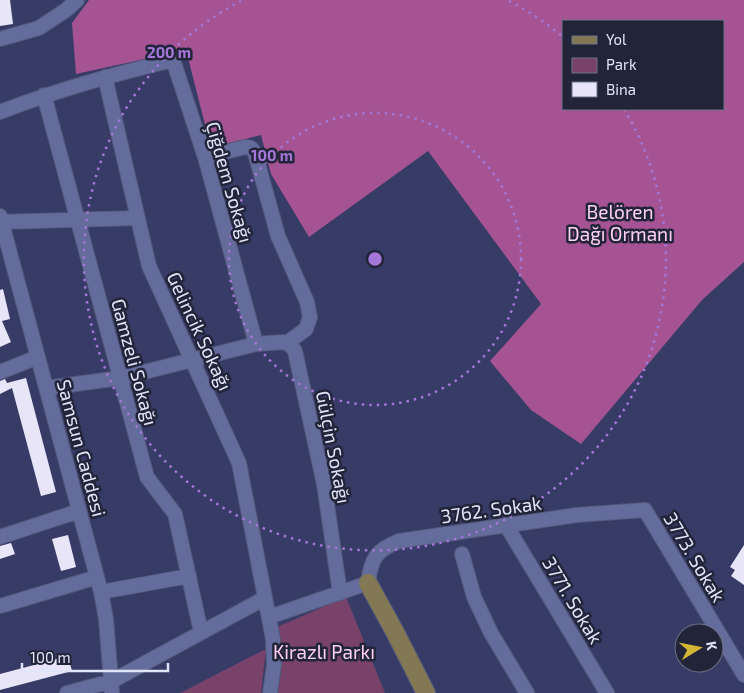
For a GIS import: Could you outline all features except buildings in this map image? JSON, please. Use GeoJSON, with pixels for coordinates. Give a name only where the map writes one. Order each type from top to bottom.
{"type":"FeatureCollection","features":[{"type":"Feature","properties":{"kind":"main road"},"geometry":{"type":"LineString","coordinates":[[368,583],[426,693]]}},
{"type":"Feature","properties":{"kind":"street"},"geometry":{"type":"LineString","coordinates":[[0,39],[39,28],[66,10],[77,0]]}},
{"type":"Feature","properties":{"kind":"street","name":"Çiğdem Sokağı"},"geometry":{"type":"LineString","coordinates":[[105,77],[173,60],[205,157],[256,344]]}},
{"type":"Feature","properties":{"kind":"street"},"geometry":{"type":"LineString","coordinates":[[0,112],[44,95],[105,77]]}},
{"type":"Feature","properties":{"kind":"street","name":"Gelincik Sokağı"},"geometry":{"type":"LineString","coordinates":[[105,77],[137,218],[150,266],[239,462],[266,598],[274,652],[270,693]]}},
{"type":"Feature","properties":{"kind":"street","name":"Gamzeli Sokağı"},"geometry":{"type":"LineString","coordinates":[[44,95],[147,479],[174,514],[202,632]]}},
{"type":"Feature","properties":{"kind":"street"},"geometry":{"type":"LineString","coordinates":[[46,388],[120,378],[256,344],[287,343],[306,329],[310,317],[307,302],[278,236],[255,153],[251,148],[246,147],[205,157]]}},
{"type":"Feature","properties":{"kind":"street"},"geometry":{"type":"LineString","coordinates":[[0,220],[137,218]]}},
{"type":"Feature","properties":{"kind":"street","name":"Samsun Caddesi"},"geometry":{"type":"LineString","coordinates":[[0,220],[101,592],[106,619],[112,687]]}},
{"type":"Feature","properties":{"kind":"street","name":"Gülçin Sokağı"},"geometry":{"type":"LineString","coordinates":[[287,343],[295,351],[324,484],[340,593]]}},
{"type":"Feature","properties":{"kind":"street"},"geometry":{"type":"LineString","coordinates":[[0,372],[38,357]]}},
{"type":"Feature","properties":{"kind":"street","name":"3762. Sokak"},"geometry":{"type":"LineString","coordinates":[[368,583],[370,567],[376,555],[386,546],[399,541],[577,515],[645,510]]}},
{"type":"Feature","properties":{"kind":"street","name":"3773. Sokak"},"geometry":{"type":"LineString","coordinates":[[645,510],[744,674]]}},
{"type":"Feature","properties":{"kind":"street"},"geometry":{"type":"LineString","coordinates":[[0,537],[79,511]]}},
{"type":"Feature","properties":{"kind":"street","name":"3771. Sokak"},"geometry":{"type":"LineString","coordinates":[[506,526],[607,693]]}},
{"type":"Feature","properties":{"kind":"street"},"geometry":{"type":"LineString","coordinates":[[462,554],[474,598],[527,693]]}},
{"type":"Feature","properties":{"kind":"street"},"geometry":{"type":"LineString","coordinates":[[101,592],[189,576]]}},
{"type":"Feature","properties":{"kind":"street"},"geometry":{"type":"LineString","coordinates":[[0,606],[97,577]]}},
{"type":"Feature","properties":{"kind":"street"},"geometry":{"type":"LineString","coordinates":[[269,617],[368,583]]}},
{"type":"Feature","properties":{"kind":"street"},"geometry":{"type":"LineString","coordinates":[[67,693],[112,687],[202,632],[266,598]]}},
{"type":"Feature","properties":{"kind":"green space","name":"Belören Dağı Ormanı"},"geometry":{"type":"Polygon","coordinates":[[[89,0],[744,0],[744,262],[702,300],[581,444],[531,410],[490,361],[541,304],[428,151],[309,237],[271,174],[261,135],[211,148],[186,50],[76,74],[72,23],[89,0]]]}},
{"type":"Feature","properties":{"kind":"green space","name":"Kirazlı Parkı"},"geometry":{"type":"Polygon","coordinates":[[[346,597],[385,693],[278,693],[281,671],[277,627],[346,597]]]}},
{"type":"Feature","properties":{"kind":"green space","name":"Kirazlı Parkı"},"geometry":{"type":"Polygon","coordinates":[[[266,649],[261,693],[180,693],[266,649]]]}}]}
